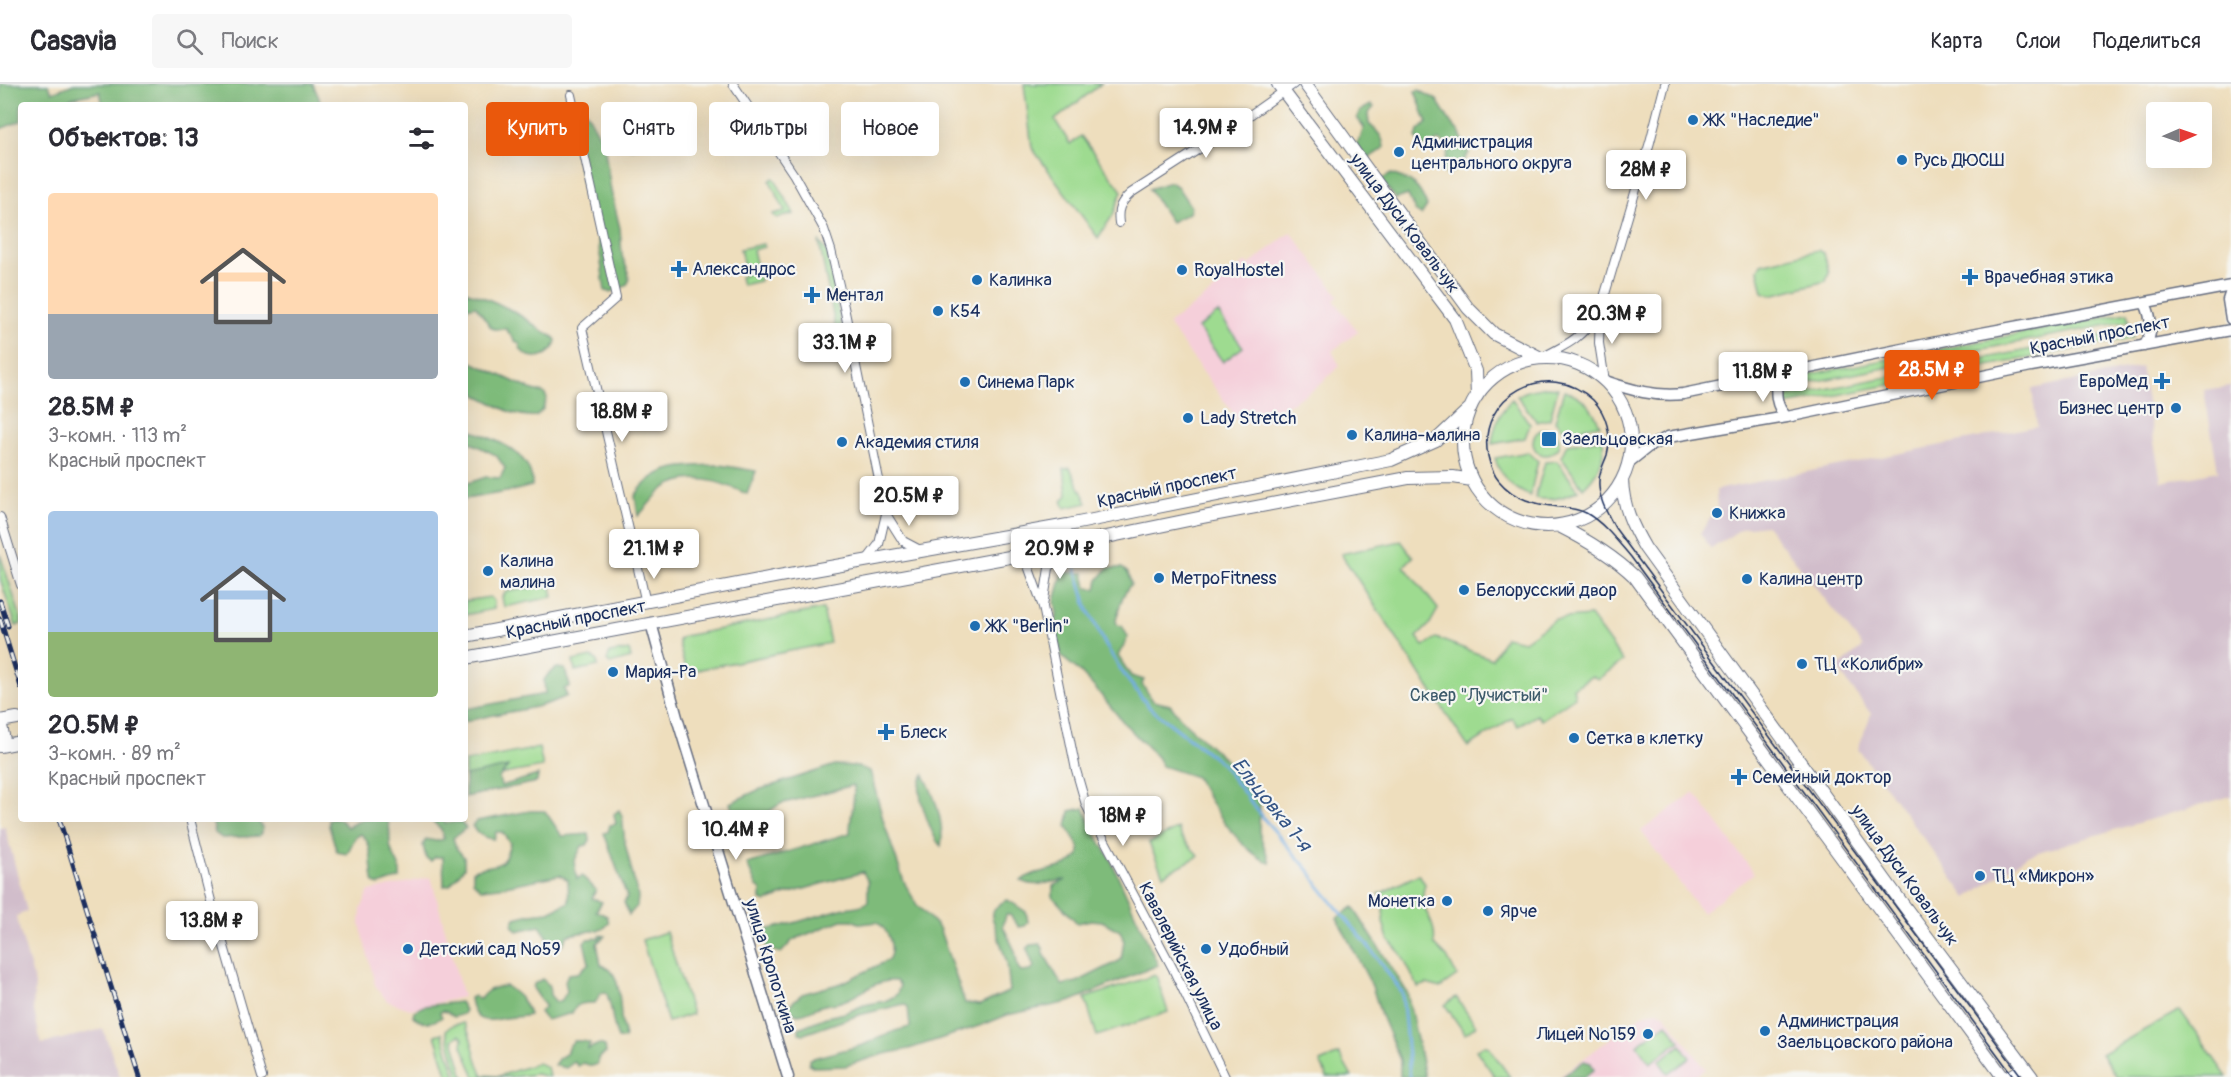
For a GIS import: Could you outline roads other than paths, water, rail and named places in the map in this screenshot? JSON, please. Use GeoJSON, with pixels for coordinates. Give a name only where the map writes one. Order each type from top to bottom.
{"type":"FeatureCollection","features":[{"type":"Feature","properties":{"kind":"main road","name":"улица Дуси Ковальчук"},"geometry":{"type":"LineString","coordinates":[[1305,84],[1468,308],[1494,334],[1541,358]]}},
{"type":"Feature","properties":{"kind":"main road","name":"улица Дуси Ковальчук"},"geometry":{"type":"LineString","coordinates":[[1285,86],[1455,319],[1476,371],[1477,396]]}},
{"type":"Feature","properties":{"kind":"main road","name":"Красный проспект"},"geometry":{"type":"LineString","coordinates":[[1605,381],[1632,391],[1671,396],[1971,335],[2231,286]]}},
{"type":"Feature","properties":{"kind":"main road"},"geometry":{"type":"LineString","coordinates":[[2231,291],[2228,300],[2231,319]]}},
{"type":"Feature","properties":{"kind":"main road"},"geometry":{"type":"LineString","coordinates":[[2144,346],[2150,337],[2149,313],[2145,303]]}},
{"type":"Feature","properties":{"kind":"main road","name":"Красный проспект"},"geometry":{"type":"LineString","coordinates":[[1629,462],[1648,447],[1668,437],[1787,417],[2231,330]]}},
{"type":"Feature","properties":{"kind":"main road"},"geometry":{"type":"LineString","coordinates":[[1541,358],[1564,359],[1586,367],[1605,381],[1619,398],[1628,418],[1631,440],[1629,462],[1622,480],[1606,502],[1584,518],[1559,526],[1538,526],[1518,521],[1499,511],[1484,497],[1472,480],[1465,463],[1464,426],[1477,396],[1494,376],[1516,363],[1541,358]]}},
{"type":"Feature","properties":{"kind":"main road"},"geometry":{"type":"LineString","coordinates":[[1777,376],[1776,397],[1781,412],[1787,417]]}},
{"type":"Feature","properties":{"kind":"main road","name":"Красный проспект"},"geometry":{"type":"LineString","coordinates":[[468,635],[779,576],[1068,525],[1391,460],[1436,440],[1470,408]]}},
{"type":"Feature","properties":{"kind":"main road","name":"Красный проспект"},"geometry":{"type":"LineString","coordinates":[[468,657],[784,597],[1015,556],[1214,514],[1408,478],[1454,477],[1472,480]]}},
{"type":"Feature","properties":{"kind":"main road","name":"улица Дуси Ковальчук"},"geometry":{"type":"LineString","coordinates":[[1622,480],[1623,500],[1645,548],[1902,903],[2032,1077]]}},
{"type":"Feature","properties":{"kind":"main road"},"geometry":{"type":"LineString","coordinates":[[1559,526],[1593,543],[1622,564],[1635,577],[2005,1077]]}},
{"type":"Feature","properties":{"kind":"main road"},"geometry":{"type":"LineString","coordinates":[[779,576],[784,597]]}},
{"type":"Feature","properties":{"kind":"main road"},"geometry":{"type":"LineString","coordinates":[[646,603],[651,623]]}},
{"type":"Feature","properties":{"kind":"main road","name":"улица Кропоткина"},"geometry":{"type":"LineString","coordinates":[[651,623],[678,721],[788,1077]]}},
{"type":"Feature","properties":{"kind":"main road"},"geometry":{"type":"LineString","coordinates":[[17,718],[0,721],[2,745],[18,742]]}},
{"type":"Feature","properties":{"kind":"street"},"geometry":{"type":"LineString","coordinates":[[733,84],[794,175],[824,229],[844,307],[886,514],[903,541],[922,551]]}},
{"type":"Feature","properties":{"kind":"street"},"geometry":{"type":"LineString","coordinates":[[1605,381],[1599,344],[1600,311],[1665,84]]}},
{"type":"Feature","properties":{"kind":"street"},"geometry":{"type":"LineString","coordinates":[[1119,223],[1120,202],[1230,129],[1285,86]]}},
{"type":"Feature","properties":{"kind":"street"},"geometry":{"type":"LineString","coordinates":[[571,95],[616,298],[582,328],[646,603]]}},
{"type":"Feature","properties":{"kind":"street"},"geometry":{"type":"LineString","coordinates":[[1541,358],[1577,339],[1600,311]]}},
{"type":"Feature","properties":{"kind":"street"},"geometry":{"type":"LineString","coordinates":[[866,561],[879,544],[886,514]]}},
{"type":"Feature","properties":{"kind":"street"},"geometry":{"type":"LineString","coordinates":[[0,517],[18,575]]}},
{"type":"Feature","properties":{"kind":"street"},"geometry":{"type":"LineString","coordinates":[[1043,607],[1050,562],[1056,548]]}},
{"type":"Feature","properties":{"kind":"street"},"geometry":{"type":"LineString","coordinates":[[1015,556],[1027,563],[1043,607]]}},
{"type":"Feature","properties":{"kind":"street","name":"Кавалерийская улица"},"geometry":{"type":"LineString","coordinates":[[1043,607],[1082,792],[1173,969],[1225,1077]]}},
{"type":"Feature","properties":{"kind":"street"},"geometry":{"type":"LineString","coordinates":[[191,822],[212,905],[262,1077]]}},
{"type":"Feature","properties":{"kind":"street"},"geometry":{"type":"LineString","coordinates":[[2005,1077],[2024,1066]]}},
{"type":"Feature","properties":{"kind":"waterway","name":"Ельцовка 1-я"},"geometry":{"type":"LineString","coordinates":[[1076,569],[1088,610],[1106,646],[1127,679],[1150,708],[1221,763],[1264,819],[1311,873],[1402,992],[1410,1077]]}},
{"type":"Feature","properties":{"kind":"tram line"},"geometry":{"type":"LineString","coordinates":[[2014,1077],[1616,539],[1586,513],[1526,500],[1512,493],[1497,478],[1488,456],[1487,435],[1493,416],[1504,401],[1519,389],[1537,383],[1556,382],[1575,388],[1598,406],[1605,419],[1609,440],[1599,487],[1604,505],[1615,528],[2022,1077]]}},
{"type":"Feature","properties":{"kind":"railway"},"geometry":{"type":"LineString","coordinates":[[0,601],[8,626]]}},
{"type":"Feature","properties":{"kind":"railway"},"geometry":{"type":"LineString","coordinates":[[0,619],[18,677]]}},
{"type":"Feature","properties":{"kind":"railway"},"geometry":{"type":"LineString","coordinates":[[60,822],[139,1077]]}},
{"type":"Feature","properties":{"kind":"place","name":"ЖК \"Наследие\""},"geometry":{"type":"Point","coordinates":[1693,120]}},
{"type":"Feature","properties":{"kind":"place","name":"Администрация центрального округа"},"geometry":{"type":"Point","coordinates":[1399,152]}},
{"type":"Feature","properties":{"kind":"place","name":"Русь ДЮСШ"},"geometry":{"type":"Point","coordinates":[1902,160]}},
{"type":"Feature","properties":{"kind":"place","name":"Александрос"},"geometry":{"type":"Point","coordinates":[679,269]}},
{"type":"Feature","properties":{"kind":"place","name":"RoyalHostel"},"geometry":{"type":"Point","coordinates":[1182,270]}},
{"type":"Feature","properties":{"kind":"place","name":"Врачебная этика"},"geometry":{"type":"Point","coordinates":[1970,277]}},
{"type":"Feature","properties":{"kind":"place","name":"Калинка"},"geometry":{"type":"Point","coordinates":[977,280]}},
{"type":"Feature","properties":{"kind":"place","name":"Ментал"},"geometry":{"type":"Point","coordinates":[812,295]}},
{"type":"Feature","properties":{"kind":"place","name":"К54"},"geometry":{"type":"Point","coordinates":[938,311]}},
{"type":"Feature","properties":{"kind":"place","name":"ЕвроМед"},"geometry":{"type":"Point","coordinates":[2162,381]}},
{"type":"Feature","properties":{"kind":"place","name":"Синема Парк"},"geometry":{"type":"Point","coordinates":[965,382]}},
{"type":"Feature","properties":{"kind":"place","name":"Бизнес центр"},"geometry":{"type":"Point","coordinates":[2176,408]}},
{"type":"Feature","properties":{"kind":"place","name":"Lady Stretch"},"geometry":{"type":"Point","coordinates":[1188,418]}},
{"type":"Feature","properties":{"kind":"place","name":"Калина-малина"},"geometry":{"type":"Point","coordinates":[1352,435]}},
{"type":"Feature","properties":{"kind":"place","name":"Заельцовская"},"geometry":{"type":"Point","coordinates":[1549,439]}},
{"type":"Feature","properties":{"kind":"place","name":"Академия стиля"},"geometry":{"type":"Point","coordinates":[842,442]}},
{"type":"Feature","properties":{"kind":"place","name":"Книжка"},"geometry":{"type":"Point","coordinates":[1717,513]}},
{"type":"Feature","properties":{"kind":"place","name":"Калина малина"},"geometry":{"type":"Point","coordinates":[488,571]}},
{"type":"Feature","properties":{"kind":"place","name":"МетроFitness"},"geometry":{"type":"Point","coordinates":[1159,578]}},
{"type":"Feature","properties":{"kind":"place","name":"Калина центр"},"geometry":{"type":"Point","coordinates":[1747,579]}},
{"type":"Feature","properties":{"kind":"place","name":"Белорусский двор"},"geometry":{"type":"Point","coordinates":[1464,590]}},
{"type":"Feature","properties":{"kind":"place","name":"ЖК \"Berlin\""},"geometry":{"type":"Point","coordinates":[975,626]}},
{"type":"Feature","properties":{"kind":"place","name":"ТЦ «Колибри»"},"geometry":{"type":"Point","coordinates":[1802,664]}},
{"type":"Feature","properties":{"kind":"place","name":"Мария-Ра"},"geometry":{"type":"Point","coordinates":[613,672]}},
{"type":"Feature","properties":{"kind":"place","name":"Блеск"},"geometry":{"type":"Point","coordinates":[886,732]}},
{"type":"Feature","properties":{"kind":"place","name":"Сетка в клетку"},"geometry":{"type":"Point","coordinates":[1574,738]}},
{"type":"Feature","properties":{"kind":"place","name":"Семейный доктор"},"geometry":{"type":"Point","coordinates":[1739,777]}},
{"type":"Feature","properties":{"kind":"place","name":"ТЦ «Микрон»"},"geometry":{"type":"Point","coordinates":[1980,876]}},
{"type":"Feature","properties":{"kind":"place","name":"Монетка"},"geometry":{"type":"Point","coordinates":[1447,901]}},
{"type":"Feature","properties":{"kind":"place","name":"Ярче"},"geometry":{"type":"Point","coordinates":[1488,911]}},
{"type":"Feature","properties":{"kind":"place","name":"Детский сад №59"},"geometry":{"type":"Point","coordinates":[408,949]}},
{"type":"Feature","properties":{"kind":"place","name":"Удобный"},"geometry":{"type":"Point","coordinates":[1206,949]}},
{"type":"Feature","properties":{"kind":"place","name":"Администрация Заельцовского района"},"geometry":{"type":"Point","coordinates":[1765,1031]}},
{"type":"Feature","properties":{"kind":"place","name":"Лицей №159"},"geometry":{"type":"Point","coordinates":[1648,1034]}},
{"type":"Feature","properties":{"kind":"park label","name":"Сквер \"Лучистый\""},"geometry":{"type":"Point","coordinates":[1479,695]}}]}
